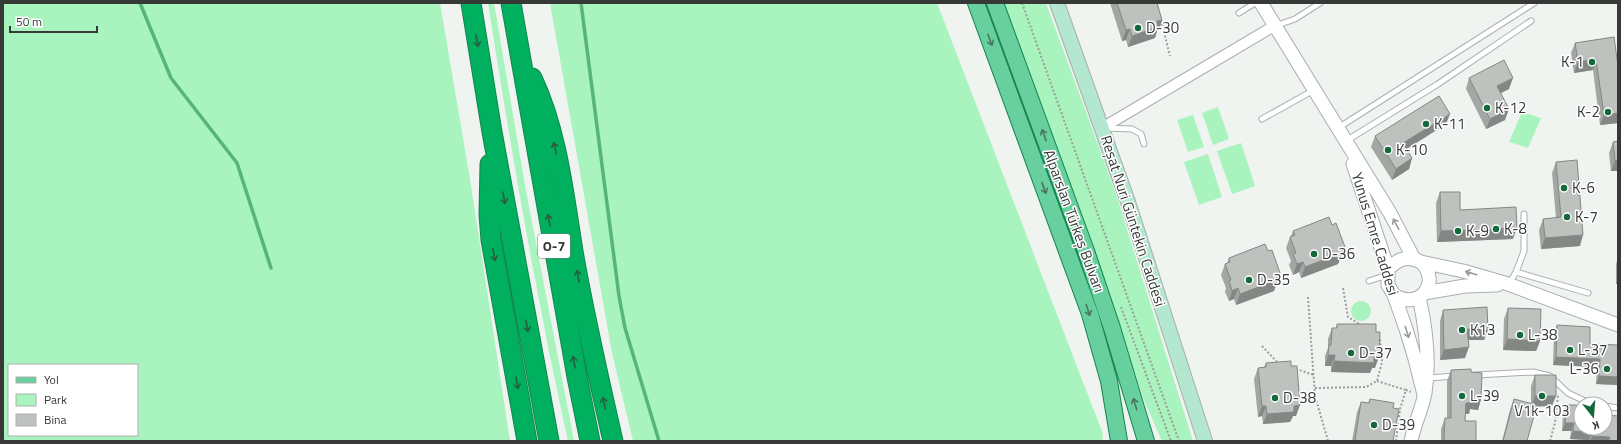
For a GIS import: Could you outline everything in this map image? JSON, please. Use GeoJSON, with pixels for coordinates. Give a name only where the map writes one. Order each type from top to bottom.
{"type":"FeatureCollection","features":[{"type":"Feature","properties":{"kind":"highway","name":"O-7"},"geometry":{"type":"LineString","coordinates":[[471,3],[492,132],[549,441]]}},
{"type":"Feature","properties":{"kind":"highway","name":"O-7"},"geometry":{"type":"LineString","coordinates":[[511,3],[577,377],[590,441]]}},
{"type":"Feature","properties":{"kind":"highway"},"geometry":{"type":"LineString","coordinates":[[520,51],[540,95],[554,142],[585,315],[613,441]]}},
{"type":"Feature","properties":{"kind":"highway"},"geometry":{"type":"LineString","coordinates":[[492,132],[489,169],[489,215],[491,240],[527,441]]}},
{"type":"Feature","properties":{"kind":"main road","name":"Alparslan Türkeş Bulvarı"},"geometry":{"type":"LineString","coordinates":[[976,3],[1090,314],[1109,380],[1118,441]]}},
{"type":"Feature","properties":{"kind":"main road","name":"Alparslan Türkeş Bulvarı"},"geometry":{"type":"LineString","coordinates":[[995,3],[1086,251],[1112,328],[1146,441]]}},
{"type":"Feature","properties":{"kind":"main road","name":"Reşat Nuri Güntekin Caddesi"},"geometry":{"type":"LineString","coordinates":[[1057,3],[1128,202],[1205,441]]}},
{"type":"Feature","properties":{"kind":"street","name":"Yunus Emre Caddesi"},"geometry":{"type":"LineString","coordinates":[[1260,3],[1390,213],[1417,260],[1426,267],[1429,273],[1428,288],[1422,295],[1427,378],[1424,395],[1411,441]]}},
{"type":"Feature","properties":{"kind":"street"},"geometry":{"type":"LineString","coordinates":[[1102,128],[1274,26]]}},
{"type":"Feature","properties":{"kind":"street","name":"Yunus Emre Caddesi"},"geometry":{"type":"LineString","coordinates":[[1345,142],[1387,272],[1388,285],[1394,295],[1415,358],[1424,395]]}},
{"type":"Feature","properties":{"kind":"street"},"geometry":{"type":"LineString","coordinates":[[1387,272],[1400,260],[1417,260],[1508,284],[1618,325]]}},
{"type":"Feature","properties":{"kind":"street"},"geometry":{"type":"LineString","coordinates":[[1394,295],[1406,300],[1465,286],[1508,284]]}},
{"type":"Feature","properties":{"kind":"lane"},"geometry":{"type":"LineString","coordinates":[[1239,13],[1255,3]]}},
{"type":"Feature","properties":{"kind":"lane"},"geometry":{"type":"LineString","coordinates":[[1274,26],[1295,18],[1320,3]]}},
{"type":"Feature","properties":{"kind":"lane"},"geometry":{"type":"LineString","coordinates":[[1338,129],[1534,3]]}},
{"type":"Feature","properties":{"kind":"lane"},"geometry":{"type":"LineString","coordinates":[[1345,142],[1438,84],[1531,21]]}},
{"type":"Feature","properties":{"kind":"lane"},"geometry":{"type":"LineString","coordinates":[[1262,119],[1314,90]]}},
{"type":"Feature","properties":{"kind":"lane"},"geometry":{"type":"LineString","coordinates":[[1102,128],[1132,129],[1142,134],[1144,144]]}},
{"type":"Feature","properties":{"kind":"lane"},"geometry":{"type":"LineString","coordinates":[[1508,284],[1516,272],[1524,251],[1524,214]]}},
{"type":"Feature","properties":{"kind":"lane"},"geometry":{"type":"LineString","coordinates":[[1369,281],[1387,272]]}},
{"type":"Feature","properties":{"kind":"lane"},"geometry":{"type":"LineString","coordinates":[[1516,272],[1588,293]]}},
{"type":"Feature","properties":{"kind":"lane"},"geometry":{"type":"LineString","coordinates":[[1466,375],[1532,372],[1550,376],[1568,393],[1574,396]]}},
{"type":"Feature","properties":{"kind":"lane"},"geometry":{"type":"LineString","coordinates":[[1427,378],[1458,376]]}},
{"type":"Feature","properties":{"kind":"path"},"geometry":{"type":"LineString","coordinates":[[1022,3],[1179,441]]}},
{"type":"Feature","properties":{"kind":"path"},"geometry":{"type":"LineString","coordinates":[[1161,18],[1170,56]]}},
{"type":"Feature","properties":{"kind":"path"},"geometry":{"type":"LineString","coordinates":[[1343,288],[1348,317],[1364,327]]}},
{"type":"Feature","properties":{"kind":"path"},"geometry":{"type":"LineString","coordinates":[[1308,297],[1315,396],[1328,441]]}},
{"type":"Feature","properties":{"kind":"path"},"geometry":{"type":"LineString","coordinates":[[1375,334],[1380,338],[1382,362],[1378,381]]}},
{"type":"Feature","properties":{"kind":"path"},"geometry":{"type":"LineString","coordinates":[[1262,346],[1279,364]]}},
{"type":"Feature","properties":{"kind":"path"},"geometry":{"type":"LineString","coordinates":[[1293,368],[1314,375]]}},
{"type":"Feature","properties":{"kind":"path"},"geometry":{"type":"LineString","coordinates":[[1314,388],[1366,387],[1378,381],[1424,395]]}},
{"type":"Feature","properties":{"kind":"path"},"geometry":{"type":"LineString","coordinates":[[1550,441],[1555,423],[1558,384]]}},
{"type":"Feature","properties":{"kind":"path"},"geometry":{"type":"LineString","coordinates":[[1396,441],[1400,409],[1406,390]]}},
{"type":"Feature","properties":{"kind":"green space"},"geometry":{"type":"Polygon","coordinates":[[[3,3],[440,3],[470,179],[510,441],[3,441],[3,3]]]}},
{"type":"Feature","properties":{"kind":"green space"},"geometry":{"type":"Polygon","coordinates":[[[488,3],[494,3],[526,191],[574,441],[568,441],[545,332],[515,168],[488,3]]]}},
{"type":"Feature","properties":{"kind":"green space"},"geometry":{"type":"Polygon","coordinates":[[[550,3],[937,3],[1103,434],[1102,441],[633,441],[612,353],[550,3]]]}},
{"type":"Feature","properties":{"kind":"green space"},"geometry":{"type":"Polygon","coordinates":[[[1003,3],[1046,3],[1116,194],[1193,441],[1162,441],[1143,398],[1110,295],[1060,155],[1003,3]]]}},
{"type":"Feature","properties":{"kind":"green space"},"geometry":{"type":"Polygon","coordinates":[[[1218,107],[1229,139],[1213,145],[1202,113],[1218,107]]]}},
{"type":"Feature","properties":{"kind":"green space"},"geometry":{"type":"Polygon","coordinates":[[[1522,112],[1541,118],[1528,148],[1509,142],[1522,112]]]}},
{"type":"Feature","properties":{"kind":"green space"},"geometry":{"type":"Polygon","coordinates":[[[1193,115],[1204,147],[1188,152],[1177,120],[1193,115]]]}},
{"type":"Feature","properties":{"kind":"green space"},"geometry":{"type":"Polygon","coordinates":[[[1241,143],[1255,186],[1232,194],[1217,151],[1241,143]]]}},
{"type":"Feature","properties":{"kind":"green space"},"geometry":{"type":"Polygon","coordinates":[[[1208,154],[1222,197],[1199,205],[1184,162],[1208,154]]]}},
{"type":"Feature","properties":{"kind":"green space"},"geometry":{"type":"Polygon","coordinates":[[[1361,301],[1368,304],[1371,311],[1368,318],[1361,321],[1354,318],[1351,311],[1354,304],[1361,301]]]}},
{"type":"Feature","properties":{"kind":"building","name":"D-30"},"geometry":{"type":"Polygon","coordinates":[[[1117,3],[1157,3],[1162,20],[1157,21],[1158,27],[1132,36],[1130,29],[1126,30],[1117,3]]]}},
{"type":"Feature","properties":{"kind":"building"},"geometry":{"type":"Polygon","coordinates":[[[1614,37],[1618,66],[1618,113],[1604,115],[1596,59],[1578,62],[1575,43],[1614,37]]]}},
{"type":"Feature","properties":{"kind":"building"},"geometry":{"type":"Polygon","coordinates":[[[1504,60],[1513,78],[1497,86],[1509,109],[1490,119],[1469,78],[1504,60]]]}},
{"type":"Feature","properties":{"kind":"building"},"geometry":{"type":"Polygon","coordinates":[[[1439,96],[1450,114],[1403,143],[1412,158],[1396,169],[1375,136],[1439,96]]]}},
{"type":"Feature","properties":{"kind":"building"},"geometry":{"type":"Polygon","coordinates":[[[1618,141],[1618,160],[1615,161],[1613,142],[1618,141]]]}},
{"type":"Feature","properties":{"kind":"building"},"geometry":{"type":"Polygon","coordinates":[[[1577,160],[1583,235],[1545,238],[1543,219],[1561,217],[1556,162],[1577,160]]]}},
{"type":"Feature","properties":{"kind":"building"},"geometry":{"type":"Polygon","coordinates":[[[1440,192],[1460,192],[1460,210],[1516,207],[1517,228],[1441,231],[1440,192]]]}},
{"type":"Feature","properties":{"kind":"building","name":"D-36"},"geometry":{"type":"Polygon","coordinates":[[[1329,217],[1332,225],[1336,223],[1345,247],[1340,248],[1342,253],[1305,267],[1303,262],[1297,264],[1293,254],[1296,253],[1290,237],[1295,235],[1293,231],[1329,217]]]}},
{"type":"Feature","properties":{"kind":"building","name":"D-35"},"geometry":{"type":"Polygon","coordinates":[[[1265,244],[1268,251],[1272,250],[1280,273],[1276,275],[1277,280],[1240,294],[1238,288],[1232,291],[1229,281],[1231,280],[1225,264],[1230,262],[1229,258],[1265,244]]]}},
{"type":"Feature","properties":{"kind":"building"},"geometry":{"type":"Polygon","coordinates":[[[1487,307],[1488,330],[1467,329],[1469,347],[1444,350],[1443,310],[1487,307]]]}},
{"type":"Feature","properties":{"kind":"building"},"geometry":{"type":"Polygon","coordinates":[[[1508,308],[1541,309],[1540,341],[1507,339],[1508,308]]]}},
{"type":"Feature","properties":{"kind":"building","name":"D-37"},"geometry":{"type":"Polygon","coordinates":[[[1337,324],[1376,324],[1376,332],[1380,332],[1379,357],[1374,357],[1374,363],[1334,361],[1335,355],[1328,355],[1329,345],[1331,345],[1332,328],[1337,328],[1337,324]]]}},
{"type":"Feature","properties":{"kind":"building"},"geometry":{"type":"Polygon","coordinates":[[[1557,325],[1590,327],[1590,344],[1618,345],[1618,377],[1599,376],[1600,359],[1556,357],[1557,325]]]}},
{"type":"Feature","properties":{"kind":"building","name":"D-38"},"geometry":{"type":"Polygon","coordinates":[[[1291,361],[1291,366],[1297,366],[1300,405],[1294,406],[1294,412],[1267,414],[1266,406],[1262,406],[1258,368],[1266,367],[1266,363],[1291,361]]]}},
{"type":"Feature","properties":{"kind":"building"},"geometry":{"type":"Polygon","coordinates":[[[1471,369],[1471,372],[1482,373],[1481,399],[1473,399],[1472,403],[1466,403],[1465,421],[1476,421],[1476,441],[1444,441],[1445,418],[1451,418],[1451,370],[1471,369]]]}},
{"type":"Feature","properties":{"kind":"building"},"geometry":{"type":"Polygon","coordinates":[[[1535,375],[1556,375],[1556,396],[1535,396],[1535,375]]]}},
{"type":"Feature","properties":{"kind":"building","name":"D-39"},"geometry":{"type":"Polygon","coordinates":[[[1370,399],[1394,403],[1393,408],[1399,409],[1393,441],[1355,440],[1361,402],[1369,403],[1370,399]]]}},
{"type":"Feature","properties":{"kind":"building"},"geometry":{"type":"Polygon","coordinates":[[[1514,399],[1537,405],[1527,441],[1503,441],[1514,399]]]}},
{"type":"Feature","properties":{"kind":"building"},"geometry":{"type":"Polygon","coordinates":[[[1566,405],[1573,405],[1573,423],[1565,423],[1566,405]]]}},
{"type":"Feature","properties":{"kind":"building"},"geometry":{"type":"Polygon","coordinates":[[[1613,416],[1618,416],[1618,441],[1609,441],[1610,437],[1592,436],[1613,436],[1613,416]]]}},
{"type":"Feature","properties":{"kind":"waterway"},"geometry":{"type":"LineString","coordinates":[[140,3],[171,78],[237,163],[271,268]]}},
{"type":"Feature","properties":{"kind":"waterway"},"geometry":{"type":"LineString","coordinates":[[581,3],[619,296],[625,328],[659,441]]}},
{"type":"Feature","properties":{"kind":"place","name":"D-30"},"geometry":{"type":"Point","coordinates":[1138,28]}},
{"type":"Feature","properties":{"kind":"place","name":"K-1"},"geometry":{"type":"Point","coordinates":[1592,62]}},
{"type":"Feature","properties":{"kind":"place","name":"K-12"},"geometry":{"type":"Point","coordinates":[1487,108]}},
{"type":"Feature","properties":{"kind":"place","name":"K-2"},"geometry":{"type":"Point","coordinates":[1608,112]}},
{"type":"Feature","properties":{"kind":"place","name":"K-11"},"geometry":{"type":"Point","coordinates":[1426,124]}},
{"type":"Feature","properties":{"kind":"place","name":"K-10"},"geometry":{"type":"Point","coordinates":[1388,150]}},
{"type":"Feature","properties":{"kind":"place","name":"K-6"},"geometry":{"type":"Point","coordinates":[1564,188]}},
{"type":"Feature","properties":{"kind":"place","name":"K-7"},"geometry":{"type":"Point","coordinates":[1567,217]}},
{"type":"Feature","properties":{"kind":"place","name":"K-8"},"geometry":{"type":"Point","coordinates":[1496,229]}},
{"type":"Feature","properties":{"kind":"place","name":"K-9"},"geometry":{"type":"Point","coordinates":[1458,231]}},
{"type":"Feature","properties":{"kind":"place","name":"D-36"},"geometry":{"type":"Point","coordinates":[1314,254]}},
{"type":"Feature","properties":{"kind":"place","name":"D-35"},"geometry":{"type":"Point","coordinates":[1249,280]}},
{"type":"Feature","properties":{"kind":"place","name":"K13"},"geometry":{"type":"Point","coordinates":[1462,330]}},
{"type":"Feature","properties":{"kind":"place","name":"L-38"},"geometry":{"type":"Point","coordinates":[1520,335]}},
{"type":"Feature","properties":{"kind":"place","name":"L-37"},"geometry":{"type":"Point","coordinates":[1570,350]}},
{"type":"Feature","properties":{"kind":"place","name":"D-37"},"geometry":{"type":"Point","coordinates":[1351,353]}},
{"type":"Feature","properties":{"kind":"place","name":"L-36"},"geometry":{"type":"Point","coordinates":[1607,369]}},
{"type":"Feature","properties":{"kind":"place","name":"L-39"},"geometry":{"type":"Point","coordinates":[1462,396]}},
{"type":"Feature","properties":{"kind":"place","name":"V1k-103"},"geometry":{"type":"Point","coordinates":[1542,396]}},
{"type":"Feature","properties":{"kind":"place","name":"D-38"},"geometry":{"type":"Point","coordinates":[1275,398]}},
{"type":"Feature","properties":{"kind":"place","name":"D-39"},"geometry":{"type":"Point","coordinates":[1374,425]}}]}
